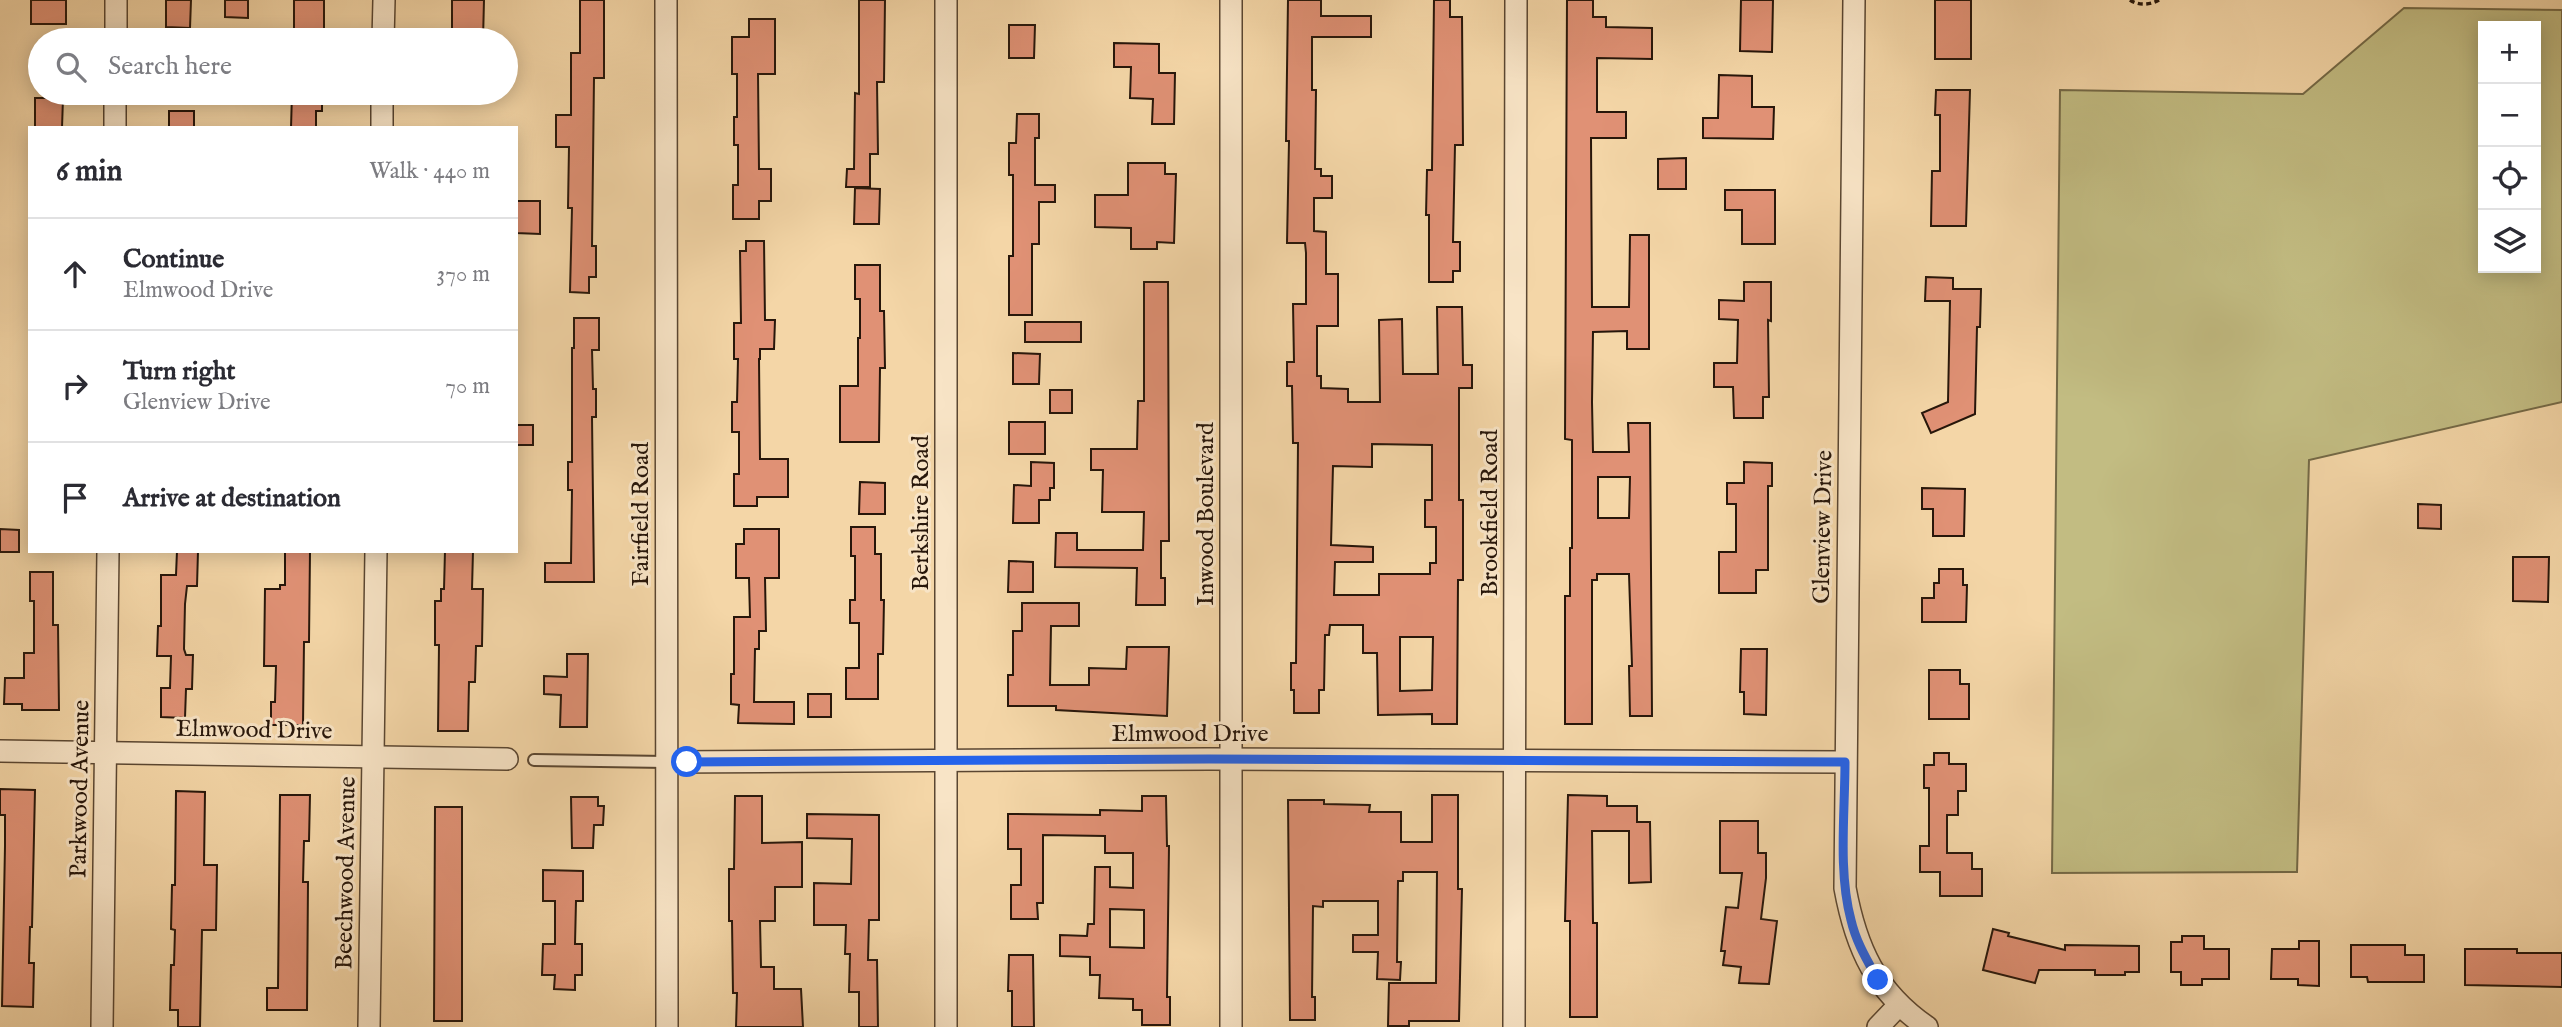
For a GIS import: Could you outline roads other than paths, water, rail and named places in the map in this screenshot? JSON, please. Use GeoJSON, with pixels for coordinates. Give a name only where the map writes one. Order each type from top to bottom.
{"type":"FeatureCollection","features":[{"type":"Feature","properties":{"kind":"street"},"geometry":{"type":"LineString","coordinates":[[116,0],[116,28]]}},
{"type":"Feature","properties":{"kind":"street"},"geometry":{"type":"LineString","coordinates":[[383,28],[384,0]]}},
{"type":"Feature","properties":{"kind":"street","name":"Fairfield Road"},"geometry":{"type":"LineString","coordinates":[[666,0],[667,1027]]}},
{"type":"Feature","properties":{"kind":"street","name":"Berkshire Road"},"geometry":{"type":"LineString","coordinates":[[946,0],[946,1027]]}},
{"type":"Feature","properties":{"kind":"street","name":"Inwood Boulevard"},"geometry":{"type":"LineString","coordinates":[[1231,0],[1231,1027]]}},
{"type":"Feature","properties":{"kind":"street","name":"Brookfield Road"},"geometry":{"type":"LineString","coordinates":[[1514,1027],[1516,0]]}},
{"type":"Feature","properties":{"kind":"street","name":"Glenview Drive"},"geometry":{"type":"LineString","coordinates":[[1854,0],[1844,888],[1861,951],[1878,980],[1899,1005],[1927,1027]]}},
{"type":"Feature","properties":{"kind":"street"},"geometry":{"type":"LineString","coordinates":[[114,126],[115,105]]}},
{"type":"Feature","properties":{"kind":"street"},"geometry":{"type":"LineString","coordinates":[[382,105],[382,126]]}},
{"type":"Feature","properties":{"kind":"street","name":"Parkwood Avenue"},"geometry":{"type":"LineString","coordinates":[[102,1027],[108,553]]}},
{"type":"Feature","properties":{"kind":"street","name":"Beechwood Avenue"},"geometry":{"type":"LineString","coordinates":[[369,1027],[376,553]]}},
{"type":"Feature","properties":{"kind":"street","name":"Elmwood Drive"},"geometry":{"type":"LineString","coordinates":[[0,751],[507,759]]}},
{"type":"Feature","properties":{"kind":"street","name":"Elmwood Drive"},"geometry":{"type":"LineString","coordinates":[[666,762],[1232,759],[1845,762]]}},
{"type":"Feature","properties":{"kind":"street"},"geometry":{"type":"LineString","coordinates":[[1878,1027],[1899,1005]]}},
{"type":"Feature","properties":{"kind":"lane","name":"Elmwood Drive"},"geometry":{"type":"LineString","coordinates":[[534,760],[666,762]]}}]}
